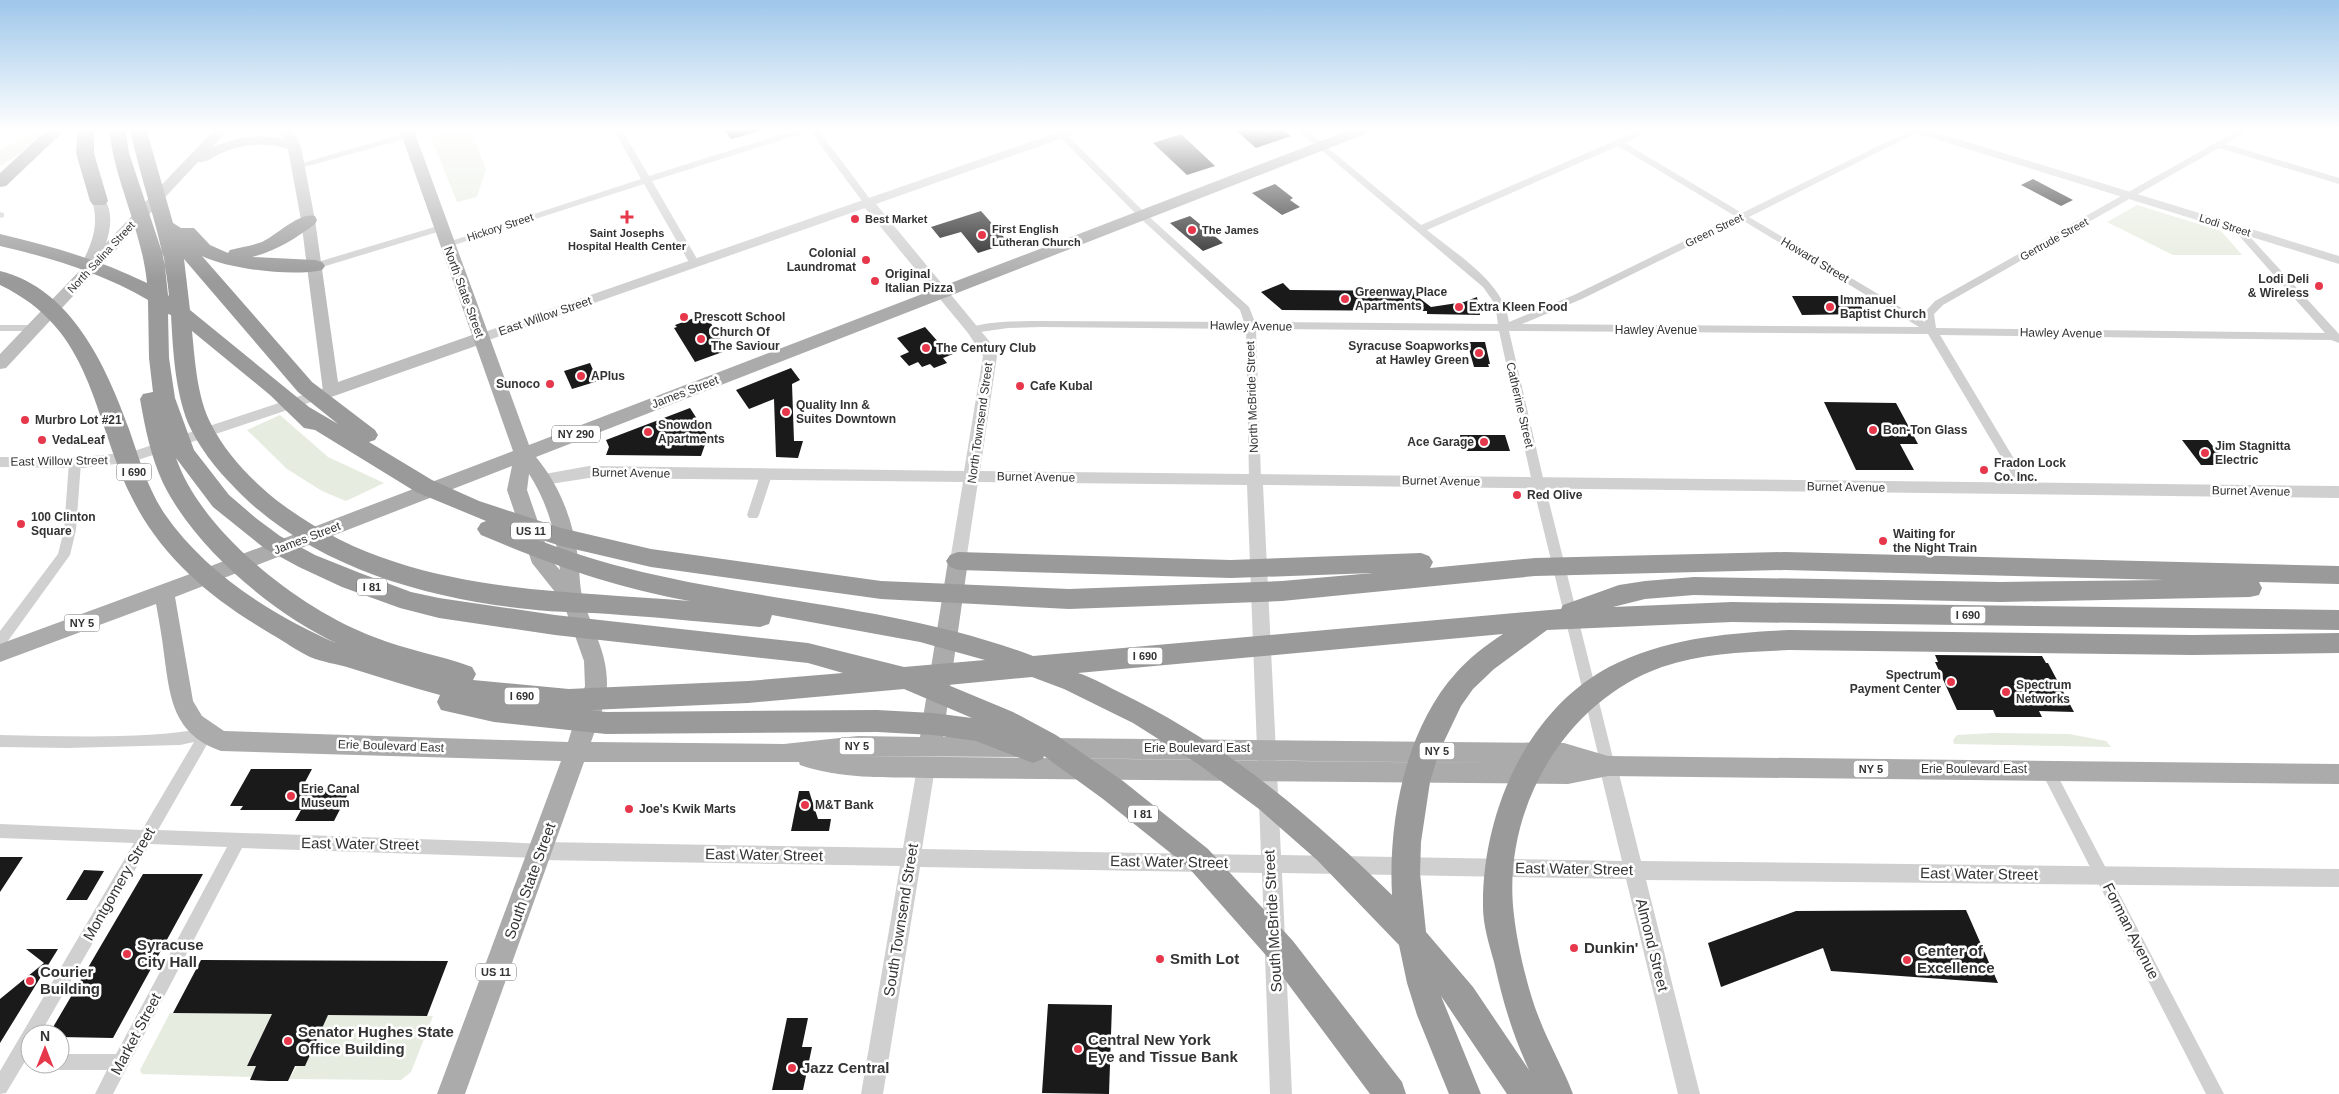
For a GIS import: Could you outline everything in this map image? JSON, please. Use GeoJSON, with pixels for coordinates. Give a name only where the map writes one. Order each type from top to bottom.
{"type":"FeatureCollection","features":[{"type":"Feature","properties":{"kind":"highway"},"geometry":{"type":"LineString","coordinates":[[93,179],[99,200]]}},
{"type":"Feature","properties":{"kind":"highway"},"geometry":{"type":"LineString","coordinates":[[129,179],[154,258],[158,294],[159,358],[151,400],[169,438],[168,466],[180,493],[222,546],[265,588],[312,619],[351,638],[389,654],[471,676],[515,682],[624,690],[748,692]]}},
{"type":"Feature","properties":{"kind":"highway","name":"I 81"},"geometry":{"type":"LineString","coordinates":[[159,179],[163,188],[174,259],[181,310],[184,358],[200,425],[223,461],[253,494],[302,532],[351,556],[390,570],[460,589],[515,598],[921,632],[970,644],[1039,666],[1104,695],[1170,730],[1250,784],[1324,846],[1439,968],[1526,1094]]}},
{"type":"Feature","properties":{"kind":"highway"},"geometry":{"type":"LineString","coordinates":[[163,188],[184,228],[195,243],[210,253],[218,257],[243,261],[315,266]]}},
{"type":"Feature","properties":{"kind":"highway"},"geometry":{"type":"LineString","coordinates":[[163,188],[186,250],[305,387],[329,397],[356,428],[442,508],[590,569],[695,592],[827,613],[921,632]]}},
{"type":"Feature","properties":{"kind":"highway"},"geometry":{"type":"LineString","coordinates":[[210,253],[238,254],[265,248],[285,238],[308,220]]}},
{"type":"Feature","properties":{"kind":"highway"},"geometry":{"type":"LineString","coordinates":[[0,240],[66,257],[117,276],[143,289],[198,326],[281,393],[354,464],[407,476],[424,486],[493,515],[561,537],[587,538],[651,558],[881,590],[1069,599],[1232,594],[1282,579],[1579,559],[1784,561],[2339,575]]}},
{"type":"Feature","properties":{"kind":"highway","name":"I 690"},"geometry":{"type":"LineString","coordinates":[[0,277],[38,298],[74,334],[93,364],[147,504],[175,545],[209,580],[254,613],[331,652],[423,680],[474,691],[569,700],[748,692],[1545,620],[1732,612],[2339,620]]}},
{"type":"Feature","properties":{"kind":"highway","name":"I 81"},"geometry":{"type":"LineString","coordinates":[[169,438],[184,453],[221,501],[272,542],[307,561],[351,580],[409,601],[439,608],[555,625],[808,653],[908,679],[970,704],[1028,732],[1113,790],[1198,858],[1256,920],[1330,1012],[1390,1094]]}},
{"type":"Feature","properties":{"kind":"highway"},"geometry":{"type":"LineString","coordinates":[[958,561],[1231,569],[1282,579]]}},
{"type":"Feature","properties":{"kind":"highway"},"geometry":{"type":"LineString","coordinates":[[1465,1094],[1435,1023],[1418,967],[1408,914],[1404,845],[1417,775],[1426,746],[1456,692],[1468,676],[1516,636],[1541,622],[1619,595],[1645,590],[1694,586],[1797,586],[2000,592],[2339,587]]}},
{"type":"Feature","properties":{"kind":"highway"},"geometry":{"type":"LineString","coordinates":[[304,640],[354,672],[395,688],[494,711],[606,723],[877,721],[933,724],[976,730],[1002,738],[1072,768],[1113,790]]}},
{"type":"Feature","properties":{"kind":"highway"},"geometry":{"type":"LineString","coordinates":[[1556,1094],[1522,1017],[1498,908],[1498,861],[1514,800],[1538,751],[1556,726],[1598,687],[1626,671],[1653,660],[1683,652],[1742,642],[1789,640],[2193,645],[2339,643]]}},
{"type":"Feature","properties":{"kind":"main road","name":"North Salina Street"},"geometry":{"type":"LineString","coordinates":[[0,364],[84,276],[172,179]]}},
{"type":"Feature","properties":{"kind":"main road"},"geometry":{"type":"LineString","coordinates":[[163,188],[175,179]]}},
{"type":"Feature","properties":{"kind":"main road"},"geometry":{"type":"LineString","coordinates":[[300,179],[315,266],[329,397]]}},
{"type":"Feature","properties":{"kind":"main road","name":"North State Street"},"geometry":{"type":"LineString","coordinates":[[424,179],[524,454],[544,480],[564,530],[570,554],[572,598]]}},
{"type":"Feature","properties":{"kind":"main road","name":"James Street"},"geometry":{"type":"LineString","coordinates":[[0,653],[524,454],[1235,179]]}},
{"type":"Feature","properties":{"kind":"main road"},"geometry":{"type":"LineString","coordinates":[[84,276],[104,230],[104,213],[99,200]]}},
{"type":"Feature","properties":{"kind":"main road","name":"East Willow Street"},"geometry":{"type":"LineString","coordinates":[[329,397],[481,338]]}},
{"type":"Feature","properties":{"kind":"main road","name":"North State Street"},"geometry":{"type":"LineString","coordinates":[[524,454],[517,490],[542,563],[572,598],[588,637],[597,675],[593,704],[576,752]]}},
{"type":"Feature","properties":{"kind":"main road","name":"North Townsend Street"},"geometry":{"type":"LineString","coordinates":[[928,758],[958,561]]}},
{"type":"Feature","properties":{"kind":"main road","name":"NY 5"},"geometry":{"type":"LineString","coordinates":[[164,592],[179,688],[184,707],[193,723],[206,734]]}},
{"type":"Feature","properties":{"kind":"main road","name":"Erie Boulevard East"},"geometry":{"type":"LineString","coordinates":[[206,734],[221,741],[576,752],[784,754],[852,766],[928,758],[1265,760],[1568,774],[1608,766],[2047,769],[2339,774]]}},
{"type":"Feature","properties":{"kind":"main road","name":"South State Street"},"geometry":{"type":"LineString","coordinates":[[451,1094],[576,752]]}},
{"type":"Feature","properties":{"kind":"street","name":"Hickory Street"},"geometry":{"type":"LineString","coordinates":[[447,244],[653,179]]}},
{"type":"Feature","properties":{"kind":"street","name":"North Townsend Street"},"geometry":{"type":"LineString","coordinates":[[850,179],[985,345],[990,356],[973,476],[958,561]]}},
{"type":"Feature","properties":{"kind":"street","name":"East Willow Street"},"geometry":{"type":"LineString","coordinates":[[481,338],[696,264],[931,179]]}},
{"type":"Feature","properties":{"kind":"street","name":"North McBride Street"},"geometry":{"type":"LineString","coordinates":[[1106,179],[1142,215],[1238,301],[1245,309],[1250,326],[1265,760]]}},
{"type":"Feature","properties":{"kind":"street","name":"Catherine Street"},"geometry":{"type":"LineString","coordinates":[[1360,179],[1494,293],[1504,316],[1504,336],[1608,766]]}},
{"type":"Feature","properties":{"kind":"street"},"geometry":{"type":"LineString","coordinates":[[1420,229],[1534,179]]}},
{"type":"Feature","properties":{"kind":"street","name":"Howard Street"},"geometry":{"type":"LineString","coordinates":[[1681,179],[1931,331],[2026,489]]}},
{"type":"Feature","properties":{"kind":"street","name":"Green Street"},"geometry":{"type":"LineString","coordinates":[[1504,328],[1578,297],[1816,179]]}},
{"type":"Feature","properties":{"kind":"street","name":"Lodi Street"},"geometry":{"type":"LineString","coordinates":[[2076,179],[2339,260]]}},
{"type":"Feature","properties":{"kind":"street","name":"Gertrude Street"},"geometry":{"type":"LineString","coordinates":[[1931,331],[1929,313],[1939,303],[2159,179]]}},
{"type":"Feature","properties":{"kind":"street"},"geometry":{"type":"LineString","coordinates":[[647,181],[696,264]]}},
{"type":"Feature","properties":{"kind":"street"},"geometry":{"type":"LineString","coordinates":[[315,266],[441,228]]}},
{"type":"Feature","properties":{"kind":"street"},"geometry":{"type":"LineString","coordinates":[[2237,228],[2338,339]]}},
{"type":"Feature","properties":{"kind":"street","name":"Hawley Avenue"},"geometry":{"type":"LineString","coordinates":[[973,330],[1008,325],[1041,324],[1931,331],[2338,339]]}},
{"type":"Feature","properties":{"kind":"street"},"geometry":{"type":"LineString","coordinates":[[0,328],[34,328]]}},
{"type":"Feature","properties":{"kind":"street","name":"East Willow Street"},"geometry":{"type":"LineString","coordinates":[[0,462],[75,462],[115,460],[132,457],[329,397]]}},
{"type":"Feature","properties":{"kind":"street"},"geometry":{"type":"LineString","coordinates":[[0,641],[64,555],[70,530],[75,462]]}},
{"type":"Feature","properties":{"kind":"street","name":"Burnet Avenue"},"geometry":{"type":"LineString","coordinates":[[544,480],[589,472],[2339,492]]}},
{"type":"Feature","properties":{"kind":"street"},"geometry":{"type":"LineString","coordinates":[[753,515],[766,475]]}},
{"type":"Feature","properties":{"kind":"street","name":"Erie Boulevard East"},"geometry":{"type":"LineString","coordinates":[[0,741],[67,742],[180,739],[206,734]]}},
{"type":"Feature","properties":{"kind":"street","name":"Montgomery Street"},"geometry":{"type":"LineString","coordinates":[[37,1024],[206,734]]}},
{"type":"Feature","properties":{"kind":"street","name":"South Townsend Street"},"geometry":{"type":"LineString","coordinates":[[872,1094],[928,758]]}},
{"type":"Feature","properties":{"kind":"street","name":"South McBride Street"},"geometry":{"type":"LineString","coordinates":[[1265,760],[1281,1094]]}},
{"type":"Feature","properties":{"kind":"street","name":"Almond Street"},"geometry":{"type":"LineString","coordinates":[[1608,766],[1689,1094]]}},
{"type":"Feature","properties":{"kind":"street","name":"Forman Avenue"},"geometry":{"type":"LineString","coordinates":[[2047,769],[2215,1094]]}},
{"type":"Feature","properties":{"kind":"street","name":"East Water Street"},"geometry":{"type":"LineString","coordinates":[[0,831],[148,835],[238,842],[479,846],[541,851],[1634,870],[2339,878]]}},
{"type":"Feature","properties":{"kind":"street","name":"Market Street"},"geometry":{"type":"LineString","coordinates":[[104,1094],[238,842]]}},
{"type":"Feature","properties":{"kind":"street"},"geometry":{"type":"LineString","coordinates":[[70,1062],[121,1062]]}},
{"type":"Feature","properties":{"kind":"street","name":"Montgomery Street"},"geometry":{"type":"LineString","coordinates":[[0,1087],[20,1064]]}},
{"type":"Feature","properties":{"kind":"shaded area"},"geometry":{"type":"Polygon","coordinates":[[[448,179],[483,179],[477,197],[457,202],[448,179]]]}},
{"type":"Feature","properties":{"kind":"shaded area"},"geometry":{"type":"Polygon","coordinates":[[[2137,205],[2221,231],[2242,255],[2173,255],[2107,222],[2137,205]]]}},
{"type":"Feature","properties":{"kind":"shaded area"},"geometry":{"type":"Polygon","coordinates":[[[280,415],[328,457],[384,483],[346,501],[322,491],[287,469],[247,430],[280,415]]]}},
{"type":"Feature","properties":{"kind":"shaded area"},"geometry":{"type":"Polygon","coordinates":[[[1992,733],[2069,734],[2106,741],[2111,747],[1954,744],[1953,740],[1957,735],[1992,733]]]}},
{"type":"Feature","properties":{"kind":"shaded area"},"geometry":{"type":"Polygon","coordinates":[[[170,1013],[272,1014],[247,1065],[256,1066],[251,1077],[142,1074],[140,1070],[170,1013]]]}},
{"type":"Feature","properties":{"kind":"shaded area"},"geometry":{"type":"Polygon","coordinates":[[[328,1015],[433,1016],[411,1072],[401,1080],[289,1079],[328,1015]]]}},
{"type":"Feature","properties":{"kind":"building"},"geometry":{"type":"Polygon","coordinates":[[[2033,179],[2073,200],[2061,206],[2021,185],[2033,179]]]}},
{"type":"Feature","properties":{"kind":"building"},"geometry":{"type":"Polygon","coordinates":[[[1275,184],[1293,198],[1290,200],[1300,207],[1282,215],[1252,193],[1275,184]]]}},
{"type":"Feature","properties":{"kind":"building","name":"First English Lutheran Church"},"geometry":{"type":"Polygon","coordinates":[[[981,211],[1009,243],[978,253],[961,232],[940,238],[931,227],[981,211]]]}},
{"type":"Feature","properties":{"kind":"building","name":"The James"},"geometry":{"type":"Polygon","coordinates":[[[1190,216],[1223,243],[1203,251],[1170,223],[1190,216]]]}},
{"type":"Feature","properties":{"kind":"building","name":"Greenway Place Apartments"},"geometry":{"type":"Polygon","coordinates":[[[1283,283],[1290,290],[1417,291],[1418,297],[1431,307],[1464,302],[1477,297],[1480,315],[1427,314],[1427,311],[1282,310],[1261,292],[1283,283]]]}},
{"type":"Feature","properties":{"kind":"building","name":"Immanuel Baptist Church"},"geometry":{"type":"Polygon","coordinates":[[[1792,296],[1837,296],[1845,297],[1847,300],[1858,300],[1865,314],[1802,315],[1792,296]]]}},
{"type":"Feature","properties":{"kind":"building","name":"Church Of The Saviour"},"geometry":{"type":"Polygon","coordinates":[[[705,314],[728,350],[695,362],[674,328],[677,327],[675,325],[705,314]]]}},
{"type":"Feature","properties":{"kind":"building","name":"The Century Club"},"geometry":{"type":"Polygon","coordinates":[[[925,327],[940,344],[943,343],[953,354],[943,358],[947,363],[934,368],[930,364],[922,367],[918,362],[909,366],[900,356],[909,352],[897,338],[925,327]]]}},
{"type":"Feature","properties":{"kind":"building","name":"Syracuse Soapworks at Hawley Green"},"geometry":{"type":"Polygon","coordinates":[[[1467,342],[1485,342],[1489,367],[1474,367],[1467,342]]]}},
{"type":"Feature","properties":{"kind":"building","name":"APlus"},"geometry":{"type":"Polygon","coordinates":[[[590,363],[598,381],[572,389],[564,371],[590,363]]]}},
{"type":"Feature","properties":{"kind":"building","name":"Quality Inn & Suites Downtown"},"geometry":{"type":"Polygon","coordinates":[[[791,368],[800,380],[792,384],[794,441],[803,441],[798,458],[776,457],[774,399],[749,409],[736,390],[791,368]]]}},
{"type":"Feature","properties":{"kind":"building","name":"Bon-Ton Glass"},"geometry":{"type":"Polygon","coordinates":[[[1824,402],[1896,403],[1918,444],[1900,444],[1914,470],[1856,470],[1824,402]]]}},
{"type":"Feature","properties":{"kind":"building","name":"Snowdon Apartments"},"geometry":{"type":"Polygon","coordinates":[[[690,408],[708,436],[701,456],[606,455],[609,447],[606,440],[690,408]]]}},
{"type":"Feature","properties":{"kind":"building","name":"Ace Garage"},"geometry":{"type":"Polygon","coordinates":[[[1460,435],[1505,435],[1510,451],[1463,451],[1460,435]]]}},
{"type":"Feature","properties":{"kind":"building","name":"Jim Stagnitta Electric"},"geometry":{"type":"Polygon","coordinates":[[[2182,440],[2208,440],[2228,465],[2201,465],[2182,440]]]}},
{"type":"Feature","properties":{"kind":"building","name":"Spectrum Networks"},"geometry":{"type":"Polygon","coordinates":[[[1935,655],[2042,656],[2046,663],[2048,663],[2074,712],[2039,711],[2042,717],[1996,717],[1993,710],[1957,710],[1935,662],[1938,662],[1935,655]]]}},
{"type":"Feature","properties":{"kind":"building","name":"Erie Canal Museum"},"geometry":{"type":"Polygon","coordinates":[[[251,769],[312,769],[304,784],[318,784],[315,789],[350,790],[334,821],[295,821],[301,810],[240,810],[243,806],[230,806],[251,769]]]}},
{"type":"Feature","properties":{"kind":"building","name":"M&T Bank"},"geometry":{"type":"Polygon","coordinates":[[[799,791],[809,791],[818,819],[831,819],[829,831],[791,831],[799,791]]]}},
{"type":"Feature","properties":{"kind":"building"},"geometry":{"type":"Polygon","coordinates":[[[0,857],[23,857],[0,892],[0,857]]]}},
{"type":"Feature","properties":{"kind":"building"},"geometry":{"type":"Polygon","coordinates":[[[84,870],[104,871],[87,900],[66,900],[84,870]]]}},
{"type":"Feature","properties":{"kind":"building","name":"Syracuse City Hall"},"geometry":{"type":"Polygon","coordinates":[[[143,874],[203,874],[113,1038],[70,1037],[70,1024],[55,1024],[143,874]]]}},
{"type":"Feature","properties":{"kind":"building","name":"Center of Excellence"},"geometry":{"type":"Polygon","coordinates":[[[1966,910],[1998,983],[1831,971],[1823,948],[1721,987],[1708,943],[1796,911],[1966,910]]]}},
{"type":"Feature","properties":{"kind":"building","name":"Courier Building"},"geometry":{"type":"Polygon","coordinates":[[[26,949],[58,949],[0,1043],[0,999],[44,963],[26,949]]]}},
{"type":"Feature","properties":{"kind":"building","name":"Senator Hughes State Office Building"},"geometry":{"type":"Polygon","coordinates":[[[201,960],[448,961],[427,1016],[328,1015],[305,1066],[295,1066],[288,1081],[269,1081],[250,1080],[256,1066],[247,1066],[272,1014],[173,1013],[201,960]]]}},
{"type":"Feature","properties":{"kind":"building","name":"Central New York Eye and Tissue Bank"},"geometry":{"type":"Polygon","coordinates":[[[1048,1004],[1112,1005],[1109,1094],[1042,1093],[1048,1004]]]}},
{"type":"Feature","properties":{"kind":"building","name":"Jazz Central"},"geometry":{"type":"Polygon","coordinates":[[[787,1018],[808,1018],[802,1047],[812,1047],[803,1090],[772,1090],[787,1018]]]}},
{"type":"Feature","properties":{"kind":"place","name":"Saint Josephs Hospital Health Center"},"geometry":{"type":"Point","coordinates":[627,217]}},
{"type":"Feature","properties":{"kind":"place","name":"Best Market"},"geometry":{"type":"Point","coordinates":[855,219]}},
{"type":"Feature","properties":{"kind":"place","name":"The James"},"geometry":{"type":"Point","coordinates":[1192,230]}},
{"type":"Feature","properties":{"kind":"place","name":"First English Lutheran Church"},"geometry":{"type":"Point","coordinates":[982,235]}},
{"type":"Feature","properties":{"kind":"place","name":"Colonial Laundromat"},"geometry":{"type":"Point","coordinates":[866,260]}},
{"type":"Feature","properties":{"kind":"place","name":"Original Italian Pizza"},"geometry":{"type":"Point","coordinates":[875,281]}},
{"type":"Feature","properties":{"kind":"place","name":"Lodi Deli & Wireless"},"geometry":{"type":"Point","coordinates":[2319,286]}},
{"type":"Feature","properties":{"kind":"place","name":"Greenway Place Apartments"},"geometry":{"type":"Point","coordinates":[1345,299]}},
{"type":"Feature","properties":{"kind":"place","name":"Extra Kleen Food"},"geometry":{"type":"Point","coordinates":[1459,307]}},
{"type":"Feature","properties":{"kind":"place","name":"Immanuel Baptist Church"},"geometry":{"type":"Point","coordinates":[1830,307]}},
{"type":"Feature","properties":{"kind":"place","name":"Prescott School"},"geometry":{"type":"Point","coordinates":[684,317]}},
{"type":"Feature","properties":{"kind":"place","name":"Church Of The Saviour"},"geometry":{"type":"Point","coordinates":[701,339]}},
{"type":"Feature","properties":{"kind":"place","name":"The Century Club"},"geometry":{"type":"Point","coordinates":[926,348]}},
{"type":"Feature","properties":{"kind":"place","name":"Syracuse Soapworks at Hawley Green"},"geometry":{"type":"Point","coordinates":[1479,353]}},
{"type":"Feature","properties":{"kind":"place","name":"APlus"},"geometry":{"type":"Point","coordinates":[581,376]}},
{"type":"Feature","properties":{"kind":"place","name":"Sunoco"},"geometry":{"type":"Point","coordinates":[550,384]}},
{"type":"Feature","properties":{"kind":"place","name":"Cafe Kubal"},"geometry":{"type":"Point","coordinates":[1020,386]}},
{"type":"Feature","properties":{"kind":"place","name":"Quality Inn & Suites Downtown"},"geometry":{"type":"Point","coordinates":[786,412]}},
{"type":"Feature","properties":{"kind":"place","name":"Murbro Lot #21"},"geometry":{"type":"Point","coordinates":[25,420]}},
{"type":"Feature","properties":{"kind":"place","name":"Bon-Ton Glass"},"geometry":{"type":"Point","coordinates":[1873,430]}},
{"type":"Feature","properties":{"kind":"place","name":"Snowdon Apartments"},"geometry":{"type":"Point","coordinates":[648,432]}},
{"type":"Feature","properties":{"kind":"place","name":"VedaLeaf"},"geometry":{"type":"Point","coordinates":[42,440]}},
{"type":"Feature","properties":{"kind":"place","name":"Ace Garage"},"geometry":{"type":"Point","coordinates":[1484,442]}},
{"type":"Feature","properties":{"kind":"place","name":"Jim Stagnitta Electric"},"geometry":{"type":"Point","coordinates":[2205,453]}},
{"type":"Feature","properties":{"kind":"place","name":"Fradon Lock Co. Inc."},"geometry":{"type":"Point","coordinates":[1984,470]}},
{"type":"Feature","properties":{"kind":"place","name":"Red Olive"},"geometry":{"type":"Point","coordinates":[1517,495]}},
{"type":"Feature","properties":{"kind":"place","name":"100 Clinton Square"},"geometry":{"type":"Point","coordinates":[21,524]}},
{"type":"Feature","properties":{"kind":"place","name":"Waiting for the Night Train"},"geometry":{"type":"Point","coordinates":[1883,541]}},
{"type":"Feature","properties":{"kind":"place","name":"Spectrum Payment Center"},"geometry":{"type":"Point","coordinates":[1951,682]}},
{"type":"Feature","properties":{"kind":"place","name":"Spectrum Networks"},"geometry":{"type":"Point","coordinates":[2006,692]}},
{"type":"Feature","properties":{"kind":"place","name":"Erie Canal Museum"},"geometry":{"type":"Point","coordinates":[291,796]}},
{"type":"Feature","properties":{"kind":"place","name":"M&T Bank"},"geometry":{"type":"Point","coordinates":[805,805]}},
{"type":"Feature","properties":{"kind":"place","name":"Joe's Kwik Marts"},"geometry":{"type":"Point","coordinates":[629,809]}},
{"type":"Feature","properties":{"kind":"place","name":"Dunkin'"},"geometry":{"type":"Point","coordinates":[1574,948]}},
{"type":"Feature","properties":{"kind":"place","name":"Syracuse City Hall"},"geometry":{"type":"Point","coordinates":[127,954]}},
{"type":"Feature","properties":{"kind":"place","name":"Smith Lot"},"geometry":{"type":"Point","coordinates":[1160,959]}},
{"type":"Feature","properties":{"kind":"place","name":"Center of Excellence"},"geometry":{"type":"Point","coordinates":[1907,960]}},
{"type":"Feature","properties":{"kind":"place","name":"Courier Building"},"geometry":{"type":"Point","coordinates":[30,981]}},
{"type":"Feature","properties":{"kind":"place","name":"Senator Hughes State Office Building"},"geometry":{"type":"Point","coordinates":[288,1041]}},
{"type":"Feature","properties":{"kind":"place","name":"Central New York Eye and Tissue Bank"},"geometry":{"type":"Point","coordinates":[1078,1049]}},
{"type":"Feature","properties":{"kind":"place","name":"Jazz Central"},"geometry":{"type":"Point","coordinates":[792,1068]}}]}
